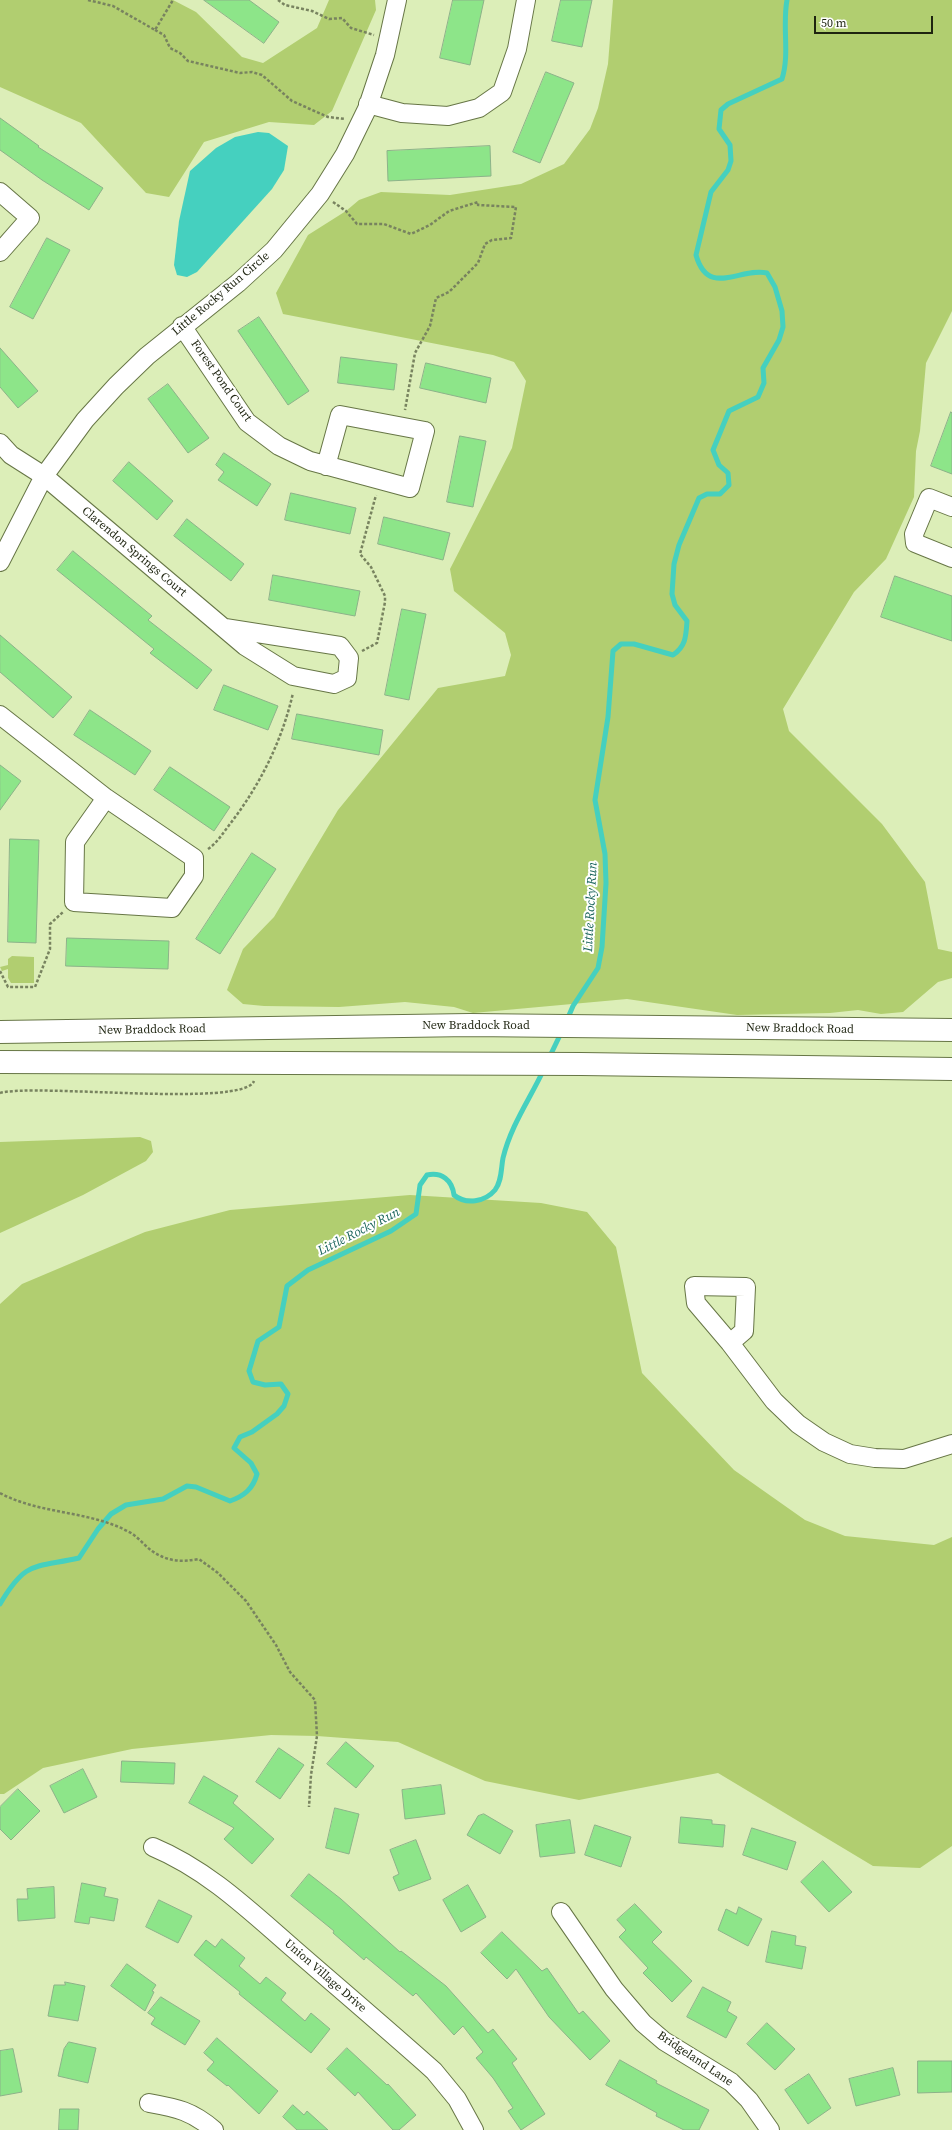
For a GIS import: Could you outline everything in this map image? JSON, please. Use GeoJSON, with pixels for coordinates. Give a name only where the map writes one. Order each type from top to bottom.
{"type":"FeatureCollection","features":[{"type":"Feature","properties":{"kind":"main road","name":"New Braddock Road"},"geometry":{"type":"LineString","coordinates":[[0,1032],[470,1025],[952,1030]]}},
{"type":"Feature","properties":{"kind":"main road"},"geometry":{"type":"LineString","coordinates":[[0,1062],[581,1064],[952,1069]]}},
{"type":"Feature","properties":{"kind":"street","name":"Little Rocky Run Circle"},"geometry":{"type":"LineString","coordinates":[[0,562],[44,476],[85,420],[116,386],[147,356],[182,326],[238,283],[274,250],[320,194],[345,154],[368,104],[389,38],[397,0]]}},
{"type":"Feature","properties":{"kind":"street"},"geometry":{"type":"LineString","coordinates":[[368,104],[402,112],[448,116],[479,108],[502,92],[518,48],[526,0]]}},
{"type":"Feature","properties":{"kind":"street"},"geometry":{"type":"LineString","coordinates":[[0,192],[30,218],[0,252]]}},
{"type":"Feature","properties":{"kind":"street","name":"Forest Pond Court"},"geometry":{"type":"LineString","coordinates":[[182,326],[247,422],[279,446],[310,462],[410,488],[426,431],[340,415],[326,466]]}},
{"type":"Feature","properties":{"kind":"street","name":"Clarendon Springs Court"},"geometry":{"type":"LineString","coordinates":[[0,443],[11,455],[44,476],[245,646],[297,676],[334,684],[347,678],[349,658]]}},
{"type":"Feature","properties":{"kind":"street"},"geometry":{"type":"LineString","coordinates":[[952,508],[929,498],[914,534],[915,543],[952,558]]}},
{"type":"Feature","properties":{"kind":"street"},"geometry":{"type":"LineString","coordinates":[[225,628],[340,646],[349,658]]}},
{"type":"Feature","properties":{"kind":"street"},"geometry":{"type":"LineString","coordinates":[[0,715],[106,798],[194,858],[194,876],[172,908],[74,902],[75,842],[106,798]]}},
{"type":"Feature","properties":{"kind":"street"},"geometry":{"type":"LineString","coordinates":[[730,1343],[774,1401],[798,1424],[824,1442],[844,1451],[876,1458],[904,1458],[952,1444]]}},
{"type":"Feature","properties":{"kind":"street","name":"Union Village Drive"},"geometry":{"type":"LineString","coordinates":[[153,1848],[179,1858],[198,1870],[248,1909],[434,2071],[457,2099],[474,2130]]}},
{"type":"Feature","properties":{"kind":"street","name":"Bridgeland Lane"},"geometry":{"type":"LineString","coordinates":[[561,1912],[614,1989],[639,2019],[664,2041],[731,2082],[749,2100],[770,2130]]}},
{"type":"Feature","properties":{"kind":"street"},"geometry":{"type":"LineString","coordinates":[[149,2103],[185,2110],[202,2120],[214,2130]]}},
{"type":"Feature","properties":{"kind":"path"},"geometry":{"type":"LineString","coordinates":[[88,0],[113,6],[156,30],[164,35],[170,48],[180,53],[188,61],[240,73],[252,72],[262,75],[292,101],[328,117],[345,118],[359,125]]}},
{"type":"Feature","properties":{"kind":"path"},"geometry":{"type":"LineString","coordinates":[[156,30],[174,0]]}},
{"type":"Feature","properties":{"kind":"path"},"geometry":{"type":"LineString","coordinates":[[278,0],[285,5],[312,10],[329,19],[342,18],[351,28],[367,34],[389,38]]}},
{"type":"Feature","properties":{"kind":"path"},"geometry":{"type":"LineString","coordinates":[[320,194],[346,211],[357,224],[384,224],[411,234],[430,225],[449,211],[478,202],[478,205],[516,207],[511,238],[492,240],[485,244],[478,263],[449,292],[436,298],[430,326],[415,353],[402,426]]}},
{"type":"Feature","properties":{"kind":"path"},"geometry":{"type":"LineString","coordinates":[[349,658],[377,644],[385,602],[385,596],[371,567],[360,554],[380,480]]}},
{"type":"Feature","properties":{"kind":"path"},"geometry":{"type":"LineString","coordinates":[[194,858],[214,845],[256,786],[274,751],[292,698],[297,676]]}},
{"type":"Feature","properties":{"kind":"path"},"geometry":{"type":"LineString","coordinates":[[0,971],[8,987],[35,987],[50,949],[50,924],[74,902]]}},
{"type":"Feature","properties":{"kind":"path"},"geometry":{"type":"LineString","coordinates":[[0,1093],[69,1091],[165,1094],[232,1092],[246,1089],[253,1085],[255,1079]]}},
{"type":"Feature","properties":{"kind":"path"},"geometry":{"type":"LineString","coordinates":[[0,1493],[13,1500],[93,1518],[132,1534],[154,1552],[179,1562],[199,1559],[218,1573],[255,1612],[276,1645],[290,1672],[315,1700],[317,1736],[311,1775],[309,1807]]}},
{"type":"Feature","properties":{"kind":"green space"},"geometry":{"type":"Polygon","coordinates":[[[0,0],[173,0],[196,12],[242,57],[263,63],[317,28],[329,0],[375,0],[376,10],[332,111],[314,125],[269,122],[204,142],[169,197],[146,193],[81,123],[0,87],[0,0]]]}},
{"type":"Feature","properties":{"kind":"green space"},"geometry":{"type":"Polygon","coordinates":[[[613,0],[952,0],[952,311],[926,363],[920,431],[916,451],[914,497],[886,559],[854,592],[783,709],[789,731],[882,824],[925,882],[938,949],[952,952],[952,978],[938,982],[903,1012],[881,1014],[858,1010],[830,1013],[737,1015],[627,999],[473,1013],[454,1007],[405,1002],[339,1007],[264,1006],[243,1004],[227,990],[243,949],[274,917],[338,810],[438,688],[505,676],[511,655],[505,633],[454,591],[450,569],[512,448],[526,381],[514,362],[493,355],[283,314],[276,293],[308,235],[346,211],[359,200],[381,192],[450,195],[521,184],[564,164],[590,129],[598,108],[608,64],[613,0]]]}},
{"type":"Feature","properties":{"kind":"green space"},"geometry":{"type":"Polygon","coordinates":[[[12,956],[34,957],[34,983],[11,983],[8,978],[8,969],[2,971],[0,967],[8,965],[8,959],[12,956]]]}},
{"type":"Feature","properties":{"kind":"green space"},"geometry":{"type":"Polygon","coordinates":[[[140,1137],[151,1141],[153,1152],[146,1161],[83,1195],[0,1233],[0,1142],[140,1137]]]}},
{"type":"Feature","properties":{"kind":"green space"},"geometry":{"type":"Polygon","coordinates":[[[410,1195],[541,1203],[587,1212],[616,1247],[642,1373],[734,1470],[805,1520],[845,1536],[934,1545],[952,1537],[952,1846],[920,1868],[873,1866],[718,1773],[579,1800],[485,1781],[398,1742],[317,1736],[271,1735],[132,1749],[43,1768],[4,1794],[0,1794],[0,1304],[22,1284],[145,1232],[230,1210],[410,1195]]]}},
{"type":"Feature","properties":{"kind":"water"},"geometry":{"type":"Polygon","coordinates":[[[258,132],[269,133],[288,146],[284,170],[272,189],[197,272],[187,277],[177,275],[174,265],[179,221],[190,171],[216,148],[235,137],[258,132]]]}},
{"type":"Feature","properties":{"kind":"building"},"geometry":{"type":"Polygon","coordinates":[[[204,0],[249,0],[279,22],[264,43],[204,0]]]}},
{"type":"Feature","properties":{"kind":"building"},"geometry":{"type":"Polygon","coordinates":[[[453,0],[484,0],[470,65],[440,58],[453,0]]]}},
{"type":"Feature","properties":{"kind":"building"},"geometry":{"type":"Polygon","coordinates":[[[561,0],[592,0],[582,47],[552,41],[561,0]]]}},
{"type":"Feature","properties":{"kind":"building"},"geometry":{"type":"Polygon","coordinates":[[[546,72],[574,83],[540,163],[513,152],[546,72]]]}},
{"type":"Feature","properties":{"kind":"building"},"geometry":{"type":"Polygon","coordinates":[[[0,118],[39,146],[38,147],[103,188],[89,210],[42,180],[0,150],[0,118]]]}},
{"type":"Feature","properties":{"kind":"building"},"geometry":{"type":"Polygon","coordinates":[[[490,146],[491,176],[388,181],[387,151],[490,146]]]}},
{"type":"Feature","properties":{"kind":"building"},"geometry":{"type":"Polygon","coordinates":[[[47,238],[70,250],[33,319],[10,307],[47,238]]]}},
{"type":"Feature","properties":{"kind":"building"},"geometry":{"type":"Polygon","coordinates":[[[259,317],[309,391],[288,405],[238,331],[259,317]]]}},
{"type":"Feature","properties":{"kind":"building"},"geometry":{"type":"Polygon","coordinates":[[[0,348],[38,391],[18,408],[0,387],[0,348]]]}},
{"type":"Feature","properties":{"kind":"building"},"geometry":{"type":"Polygon","coordinates":[[[341,357],[397,364],[394,390],[338,383],[341,357]]]}},
{"type":"Feature","properties":{"kind":"building"},"geometry":{"type":"Polygon","coordinates":[[[426,363],[491,378],[486,403],[420,388],[426,363]]]}},
{"type":"Feature","properties":{"kind":"building"},"geometry":{"type":"Polygon","coordinates":[[[168,384],[209,438],[188,453],[148,399],[168,384]]]}},
{"type":"Feature","properties":{"kind":"building"},"geometry":{"type":"Polygon","coordinates":[[[951,412],[952,413],[952,474],[931,466],[951,412]]]}},
{"type":"Feature","properties":{"kind":"building"},"geometry":{"type":"Polygon","coordinates":[[[460,436],[486,441],[473,507],[447,502],[460,436]]]}},
{"type":"Feature","properties":{"kind":"building"},"geometry":{"type":"Polygon","coordinates":[[[224,453],[271,484],[257,506],[218,480],[224,472],[216,465],[224,453]]]}},
{"type":"Feature","properties":{"kind":"building"},"geometry":{"type":"Polygon","coordinates":[[[129,462],[173,501],[157,520],[113,481],[129,462]]]}},
{"type":"Feature","properties":{"kind":"building"},"geometry":{"type":"Polygon","coordinates":[[[291,493],[356,508],[350,534],[285,520],[291,493]]]}},
{"type":"Feature","properties":{"kind":"building"},"geometry":{"type":"Polygon","coordinates":[[[384,517],[450,533],[443,560],[378,544],[384,517]]]}},
{"type":"Feature","properties":{"kind":"building"},"geometry":{"type":"Polygon","coordinates":[[[187,519],[244,564],[231,581],[174,536],[187,519]]]}},
{"type":"Feature","properties":{"kind":"building"},"geometry":{"type":"Polygon","coordinates":[[[73,551],[152,616],[148,620],[212,670],[197,689],[150,653],[154,649],[57,570],[73,551]]]}},
{"type":"Feature","properties":{"kind":"building"},"geometry":{"type":"Polygon","coordinates":[[[273,575],[360,591],[355,616],[269,600],[273,575]]]}},
{"type":"Feature","properties":{"kind":"building"},"geometry":{"type":"Polygon","coordinates":[[[895,576],[952,596],[952,641],[881,617],[895,576]]]}},
{"type":"Feature","properties":{"kind":"building"},"geometry":{"type":"Polygon","coordinates":[[[402,609],[426,614],[409,700],[385,695],[402,609]]]}},
{"type":"Feature","properties":{"kind":"building"},"geometry":{"type":"Polygon","coordinates":[[[0,635],[72,697],[53,718],[0,672],[0,635]]]}},
{"type":"Feature","properties":{"kind":"building"},"geometry":{"type":"Polygon","coordinates":[[[224,685],[278,706],[268,730],[214,710],[224,685]]]}},
{"type":"Feature","properties":{"kind":"building"},"geometry":{"type":"Polygon","coordinates":[[[90,710],[151,751],[135,775],[74,735],[90,710]]]}},
{"type":"Feature","properties":{"kind":"building"},"geometry":{"type":"Polygon","coordinates":[[[297,714],[383,730],[379,755],[292,739],[297,714]]]}},
{"type":"Feature","properties":{"kind":"building"},"geometry":{"type":"Polygon","coordinates":[[[0,765],[21,781],[0,810],[0,765]]]}},
{"type":"Feature","properties":{"kind":"building"},"geometry":{"type":"Polygon","coordinates":[[[170,767],[230,807],[214,831],[154,790],[170,767]]]}},
{"type":"Feature","properties":{"kind":"building"},"geometry":{"type":"Polygon","coordinates":[[[10,839],[39,840],[36,943],[8,942],[10,839]]]}},
{"type":"Feature","properties":{"kind":"building"},"geometry":{"type":"Polygon","coordinates":[[[252,853],[276,869],[220,954],[196,939],[252,853]]]}},
{"type":"Feature","properties":{"kind":"building"},"geometry":{"type":"Polygon","coordinates":[[[67,938],[169,941],[168,969],[66,966],[67,938]]]}},
{"type":"Feature","properties":{"kind":"building"},"geometry":{"type":"Polygon","coordinates":[[[346,1742],[374,1766],[356,1788],[327,1764],[346,1742]]]}},
{"type":"Feature","properties":{"kind":"building"},"geometry":{"type":"Polygon","coordinates":[[[279,1748],[304,1765],[280,1799],[256,1782],[279,1748]]]}},
{"type":"Feature","properties":{"kind":"building"},"geometry":{"type":"Polygon","coordinates":[[[122,1761],[175,1763],[174,1784],[121,1782],[122,1761]]]}},
{"type":"Feature","properties":{"kind":"building"},"geometry":{"type":"Polygon","coordinates":[[[83,1769],[97,1797],[64,1813],[50,1786],[83,1769]]]}},
{"type":"Feature","properties":{"kind":"building"},"geometry":{"type":"Polygon","coordinates":[[[204,1776],[238,1796],[233,1803],[274,1839],[252,1864],[224,1839],[234,1828],[189,1803],[204,1776]]]}},
{"type":"Feature","properties":{"kind":"building"},"geometry":{"type":"Polygon","coordinates":[[[441,1785],[445,1814],[405,1819],[402,1790],[441,1785]]]}},
{"type":"Feature","properties":{"kind":"building"},"geometry":{"type":"Polygon","coordinates":[[[18,1789],[40,1811],[11,1840],[0,1829],[0,1807],[18,1789]]]}},
{"type":"Feature","properties":{"kind":"building"},"geometry":{"type":"Polygon","coordinates":[[[335,1808],[359,1814],[349,1854],[326,1848],[335,1808]]]}},
{"type":"Feature","properties":{"kind":"building"},"geometry":{"type":"Polygon","coordinates":[[[484,1814],[513,1831],[500,1854],[467,1835],[478,1816],[484,1814]]]}},
{"type":"Feature","properties":{"kind":"building"},"geometry":{"type":"Polygon","coordinates":[[[681,1817],[712,1820],[712,1824],[725,1825],[723,1847],[679,1843],[681,1817]]]}},
{"type":"Feature","properties":{"kind":"building"},"geometry":{"type":"Polygon","coordinates":[[[570,1820],[575,1853],[540,1857],[536,1825],[570,1820]]]}},
{"type":"Feature","properties":{"kind":"building"},"geometry":{"type":"Polygon","coordinates":[[[595,1825],[631,1837],[621,1867],[585,1855],[595,1825]]]}},
{"type":"Feature","properties":{"kind":"building"},"geometry":{"type":"Polygon","coordinates":[[[752,1828],[796,1842],[787,1870],[743,1855],[752,1828]]]}},
{"type":"Feature","properties":{"kind":"building"},"geometry":{"type":"Polygon","coordinates":[[[416,1840],[431,1879],[399,1891],[393,1877],[399,1874],[390,1850],[416,1840]]]}},
{"type":"Feature","properties":{"kind":"building"},"geometry":{"type":"Polygon","coordinates":[[[823,1861],[852,1892],[829,1912],[801,1882],[823,1861]]]}},
{"type":"Feature","properties":{"kind":"building"},"geometry":{"type":"Polygon","coordinates":[[[309,1874],[341,1899],[400,1952],[401,1951],[446,1986],[488,2033],[493,2029],[517,2059],[512,2063],[545,2114],[521,2130],[508,2111],[513,2108],[493,2078],[476,2058],[483,2052],[463,2026],[454,2035],[416,1993],[413,1996],[366,1957],[364,1960],[333,1933],[334,1931],[291,1896],[309,1874]]]}},
{"type":"Feature","properties":{"kind":"building"},"geometry":{"type":"Polygon","coordinates":[[[82,1883],[106,1888],[104,1896],[118,1899],[114,1921],[90,1917],[89,1924],[75,1922],[82,1883]]]}},
{"type":"Feature","properties":{"kind":"building"},"geometry":{"type":"Polygon","coordinates":[[[468,1885],[486,1917],[461,1932],[443,1900],[468,1885]]]}},
{"type":"Feature","properties":{"kind":"building"},"geometry":{"type":"Polygon","coordinates":[[[54,1887],[55,1918],[18,1921],[17,1899],[28,1899],[27,1889],[54,1887]]]}},
{"type":"Feature","properties":{"kind":"building"},"geometry":{"type":"Polygon","coordinates":[[[159,1900],[192,1916],[178,1943],[146,1927],[159,1900]]]}},
{"type":"Feature","properties":{"kind":"building"},"geometry":{"type":"Polygon","coordinates":[[[635,1904],[662,1932],[652,1942],[692,1981],[672,2002],[643,1973],[648,1968],[619,1937],[626,1930],[617,1920],[635,1904]]]}},
{"type":"Feature","properties":{"kind":"building"},"geometry":{"type":"Polygon","coordinates":[[[739,1907],[762,1919],[748,1946],[718,1930],[726,1909],[736,1914],[739,1907]]]}},
{"type":"Feature","properties":{"kind":"building"},"geometry":{"type":"Polygon","coordinates":[[[772,1931],[796,1936],[795,1945],[806,1947],[802,1969],[766,1962],[772,1931]]]}},
{"type":"Feature","properties":{"kind":"building"},"geometry":{"type":"Polygon","coordinates":[[[502,1932],[542,1971],[547,1968],[579,2014],[583,2011],[610,2041],[590,2060],[549,2017],[516,1969],[507,1979],[481,1953],[502,1932]]]}},
{"type":"Feature","properties":{"kind":"building"},"geometry":{"type":"Polygon","coordinates":[[[222,1939],[245,1958],[239,1966],[260,1984],[266,1977],[286,1993],[281,2000],[305,2021],[311,2013],[330,2029],[311,2053],[194,1955],[206,1940],[215,1947],[222,1939]]]}},
{"type":"Feature","properties":{"kind":"building"},"geometry":{"type":"Polygon","coordinates":[[[127,1964],[156,1985],[152,1991],[154,1992],[145,2011],[111,1986],[127,1964]]]}},
{"type":"Feature","properties":{"kind":"building"},"geometry":{"type":"Polygon","coordinates":[[[65,1982],[85,1986],[78,2021],[48,2016],[54,1985],[65,1985],[65,1982]]]}},
{"type":"Feature","properties":{"kind":"building"},"geometry":{"type":"Polygon","coordinates":[[[703,1987],[731,2002],[727,2011],[737,2017],[726,2038],[687,2017],[703,1987]]]}},
{"type":"Feature","properties":{"kind":"building"},"geometry":{"type":"Polygon","coordinates":[[[161,1997],[200,2021],[185,2045],[151,2024],[155,2018],[148,2013],[161,1997]]]}},
{"type":"Feature","properties":{"kind":"building"},"geometry":{"type":"Polygon","coordinates":[[[767,2023],[795,2049],[775,2070],[747,2044],[767,2023]]]}},
{"type":"Feature","properties":{"kind":"building"},"geometry":{"type":"Polygon","coordinates":[[[217,2038],[278,2091],[259,2114],[228,2085],[227,2086],[207,2070],[214,2062],[204,2053],[217,2038]]]}},
{"type":"Feature","properties":{"kind":"building"},"geometry":{"type":"Polygon","coordinates":[[[69,2042],[96,2048],[88,2083],[58,2076],[64,2049],[69,2042]]]}},
{"type":"Feature","properties":{"kind":"building"},"geometry":{"type":"Polygon","coordinates":[[[347,2048],[387,2085],[388,2084],[416,2115],[399,2130],[393,2130],[358,2092],[355,2096],[327,2069],[347,2048]]]}},
{"type":"Feature","properties":{"kind":"building"},"geometry":{"type":"Polygon","coordinates":[[[13,2049],[22,2092],[0,2096],[0,2051],[13,2049]]]}},
{"type":"Feature","properties":{"kind":"building"},"geometry":{"type":"Polygon","coordinates":[[[620,2060],[657,2081],[656,2083],[709,2110],[699,2130],[684,2130],[656,2116],[657,2113],[606,2085],[620,2060]]]}},
{"type":"Feature","properties":{"kind":"building"},"geometry":{"type":"Polygon","coordinates":[[[918,2061],[952,2061],[952,2092],[918,2093],[918,2061]]]}},
{"type":"Feature","properties":{"kind":"building"},"geometry":{"type":"Polygon","coordinates":[[[893,2068],[900,2095],[856,2106],[849,2079],[893,2068]]]}},
{"type":"Feature","properties":{"kind":"building"},"geometry":{"type":"Polygon","coordinates":[[[809,2074],[831,2108],[808,2124],[785,2090],[809,2074]]]}},
{"type":"Feature","properties":{"kind":"building"},"geometry":{"type":"Polygon","coordinates":[[[293,2105],[304,2115],[307,2111],[328,2130],[297,2130],[283,2117],[293,2105]]]}},
{"type":"Feature","properties":{"kind":"building"},"geometry":{"type":"Polygon","coordinates":[[[60,2109],[79,2109],[78,2130],[59,2130],[60,2109]]]}},
{"type":"Feature","properties":{"kind":"waterway","name":"Little Rocky Run"},"geometry":{"type":"LineString","coordinates":[[567,1020],[573,1006],[598,968],[602,947],[606,883],[605,854],[595,800],[608,717],[613,651],[621,644],[634,644],[673,655],[681,648],[686,636],[687,621],[675,605],[672,594],[674,564],[679,545],[699,498],[707,494],[720,494],[729,485],[728,473],[719,465],[713,450],[729,411],[758,397],[764,383],[763,368],[779,340],[783,327],[782,311],[775,287],[767,273],[757,272],[726,278],[717,278],[708,275],[701,268],[696,255],[711,192],[728,170],[731,161],[730,145],[719,129],[721,110],[728,104],[782,79],[786,50],[785,20],[787,0]]}},
{"type":"Feature","properties":{"kind":"waterway","name":"Little Rocky Run"},"geometry":{"type":"LineString","coordinates":[[549,1058],[562,1031]]}},
{"type":"Feature","properties":{"kind":"waterway","name":"Little Rocky Run"},"geometry":{"type":"LineString","coordinates":[[0,1604],[17,1580],[32,1568],[79,1558],[98,1529],[111,1514],[126,1505],[163,1499],[187,1486],[196,1487],[230,1501],[240,1497],[247,1491],[253,1484],[257,1474],[251,1463],[234,1448],[240,1437],[252,1432],[277,1414],[284,1406],[288,1394],[281,1384],[265,1385],[253,1382],[249,1371],[258,1341],[279,1327],[287,1286],[308,1270],[391,1231],[416,1214],[420,1185],[427,1175],[432,1174],[445,1178],[449,1181],[454,1195],[464,1200],[475,1201],[491,1194],[499,1183],[503,1158],[511,1134],[544,1069]]}}]}
